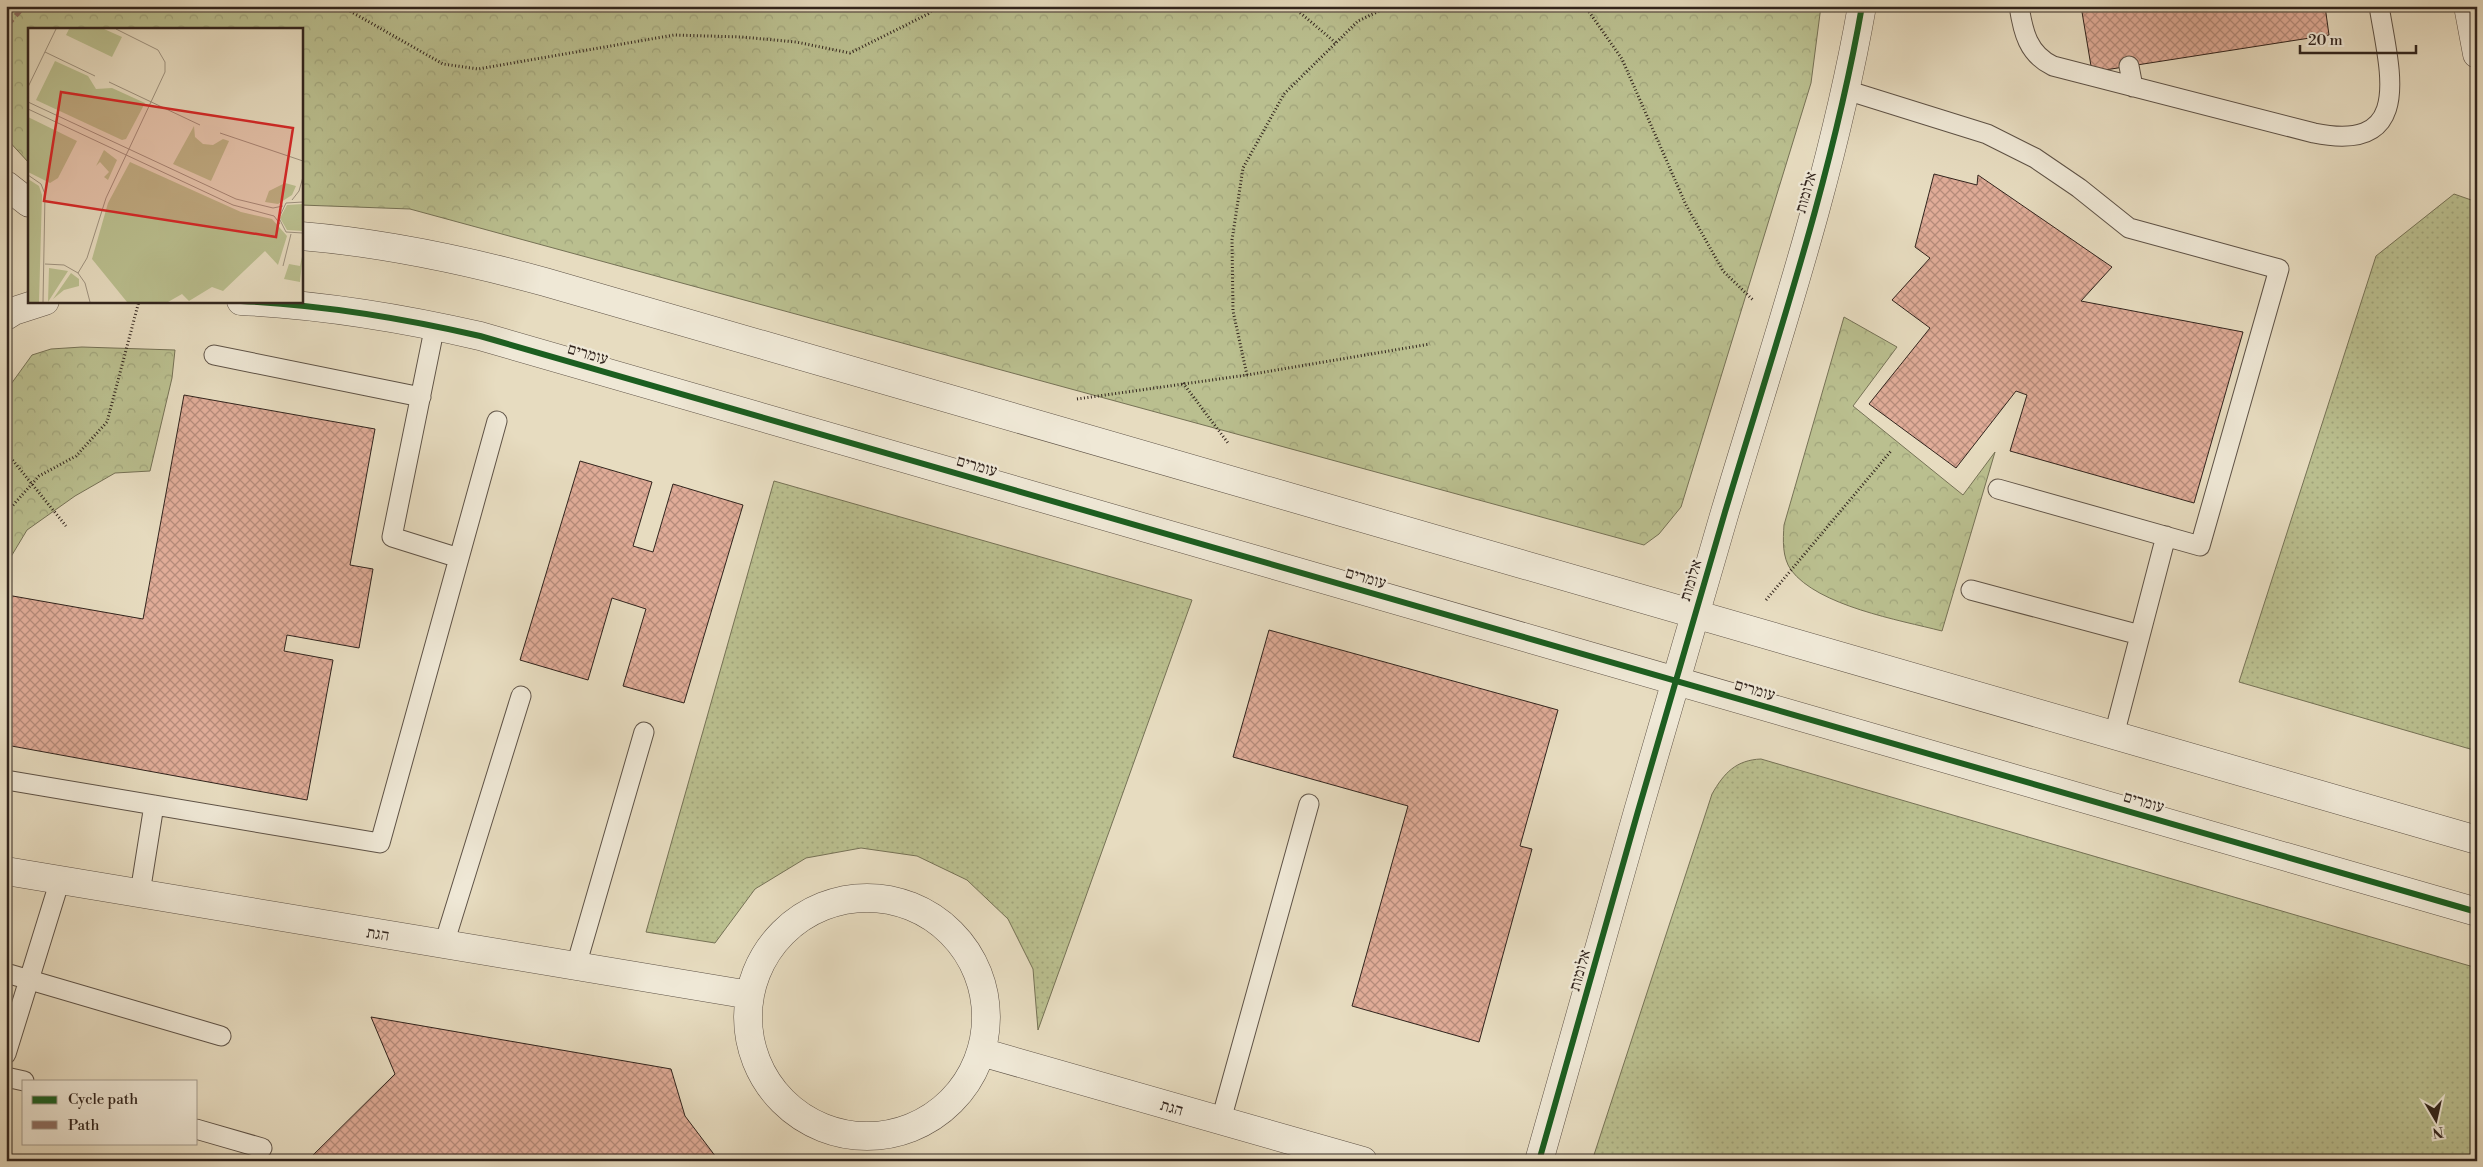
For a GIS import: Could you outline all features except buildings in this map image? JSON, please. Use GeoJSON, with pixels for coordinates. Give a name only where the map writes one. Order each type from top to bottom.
{"type":"FeatureCollection","features":[{"type":"Feature","properties":{"kind":"street","name":"אלומות"},"geometry":{"type":"LineString","coordinates":[[1539,1161],[1695,614],[1823,183],[1846,90],[1862,6]]}},
{"type":"Feature","properties":{"kind":"street"},"geometry":{"type":"LineString","coordinates":[[2468,6],[2477,54]]}},
{"type":"Feature","properties":{"kind":"street"},"geometry":{"type":"LineString","coordinates":[[6,184],[28,202]]}},
{"type":"Feature","properties":{"kind":"street"},"geometry":{"type":"LineString","coordinates":[[302,236],[401,249],[517,274],[2477,840]]}},
{"type":"Feature","properties":{"kind":"street"},"geometry":{"type":"LineString","coordinates":[[6,316],[14,311],[42,302]]}},
{"type":"Feature","properties":{"kind":"street","name":"עומרים"},"geometry":{"type":"LineString","coordinates":[[252,302],[344,310],[435,325],[526,349],[2477,912]]}},
{"type":"Feature","properties":{"kind":"street","name":"הגת"},"geometry":{"type":"LineString","coordinates":[[6,871],[750,995]]}},
{"type":"Feature","properties":{"kind":"street"},"geometry":{"type":"LineString","coordinates":[[873,899],[896,902],[918,910],[937,921],[954,937],[968,955],[979,975],[985,998],[987,1023],[981,1052],[975,1068],[964,1087],[948,1104],[930,1118],[909,1129],[885,1135],[862,1136],[838,1133],[816,1125],[797,1114],[780,1099],[766,1080],[755,1060],[749,1036],[748,1012],[750,995],[759,968],[770,948],[786,931],[804,917],[825,906],[848,900],[873,899]]}},
{"type":"Feature","properties":{"kind":"street","name":"הגת"},"geometry":{"type":"LineString","coordinates":[[981,1052],[1363,1161]]}},
{"type":"Feature","properties":{"kind":"lane"},"geometry":{"type":"LineString","coordinates":[[2019,6],[2022,27],[2028,43],[2045,62],[2133,87],[2322,135],[2346,137],[2361,135],[2372,129],[2381,120],[2388,108],[2390,72],[2379,6]]}},
{"type":"Feature","properties":{"kind":"lane"},"geometry":{"type":"LineString","coordinates":[[2129,66],[2133,87]]}},
{"type":"Feature","properties":{"kind":"lane"},"geometry":{"type":"LineString","coordinates":[[1846,90],[1995,138],[2035,158],[2079,188],[2129,228],[2279,269],[2200,546],[1998,489]]}},
{"type":"Feature","properties":{"kind":"lane"},"geometry":{"type":"LineString","coordinates":[[435,325],[392,537],[459,558]]}},
{"type":"Feature","properties":{"kind":"lane"},"geometry":{"type":"LineString","coordinates":[[214,354],[421,397]]}},
{"type":"Feature","properties":{"kind":"lane"},"geometry":{"type":"LineString","coordinates":[[6,780],[380,843],[497,421]]}},
{"type":"Feature","properties":{"kind":"lane"},"geometry":{"type":"LineString","coordinates":[[2114,735],[2166,536]]}},
{"type":"Feature","properties":{"kind":"lane"},"geometry":{"type":"LineString","coordinates":[[1971,590],[2140,634]]}},
{"type":"Feature","properties":{"kind":"lane"},"geometry":{"type":"LineString","coordinates":[[444,944],[521,696]]}},
{"type":"Feature","properties":{"kind":"lane"},"geometry":{"type":"LineString","coordinates":[[576,966],[644,732]]}},
{"type":"Feature","properties":{"kind":"lane"},"geometry":{"type":"LineString","coordinates":[[1221,1120],[1309,804]]}},
{"type":"Feature","properties":{"kind":"lane"},"geometry":{"type":"LineString","coordinates":[[140,893],[154,805]]}},
{"type":"Feature","properties":{"kind":"lane"},"geometry":{"type":"LineString","coordinates":[[6,1054],[60,880]]}},
{"type":"Feature","properties":{"kind":"lane"},"geometry":{"type":"LineString","coordinates":[[6,973],[221,1036]]}},
{"type":"Feature","properties":{"kind":"lane"},"geometry":{"type":"LineString","coordinates":[[6,1076],[22,1080]]}},
{"type":"Feature","properties":{"kind":"lane"},"geometry":{"type":"LineString","coordinates":[[198,1130],[262,1148]]}},
{"type":"Feature","properties":{"kind":"path"},"geometry":{"type":"LineString","coordinates":[[341,6],[443,64],[478,69],[674,35],[742,36],[796,42],[831,51],[850,53],[928,14],[937,6]]}},
{"type":"Feature","properties":{"kind":"path"},"geometry":{"type":"LineString","coordinates":[[1292,6],[1336,43]]}},
{"type":"Feature","properties":{"kind":"path"},"geometry":{"type":"LineString","coordinates":[[1247,374],[1233,311],[1232,240],[1242,168],[1284,94],[1358,21],[1390,6]]}},
{"type":"Feature","properties":{"kind":"path"},"geometry":{"type":"LineString","coordinates":[[1585,6],[1622,59],[1686,205],[1723,271],[1780,326]]}},
{"type":"Feature","properties":{"kind":"path"},"geometry":{"type":"LineString","coordinates":[[6,513],[39,476],[76,456],[107,422],[139,302]]}},
{"type":"Feature","properties":{"kind":"path"},"geometry":{"type":"LineString","coordinates":[[1070,400],[1247,374],[1430,344]]}},
{"type":"Feature","properties":{"kind":"path"},"geometry":{"type":"LineString","coordinates":[[1183,383],[1262,489]]}},
{"type":"Feature","properties":{"kind":"path"},"geometry":{"type":"LineString","coordinates":[[1743,628],[1891,451]]}},
{"type":"Feature","properties":{"kind":"path"},"geometry":{"type":"LineString","coordinates":[[6,452],[66,526]]}},
{"type":"Feature","properties":{"kind":"green space"},"geometry":{"type":"Polygon","coordinates":[[[6,6],[1821,6],[1811,83],[1681,507],[1659,534],[1644,545],[410,209],[302,205],[302,28],[28,28],[28,162],[6,138],[6,6]]]}},
{"type":"Feature","properties":{"kind":"green space"},"geometry":{"type":"Polygon","coordinates":[[[2454,194],[2477,202],[2477,751],[2239,682],[2376,256],[2454,194]]]}},
{"type":"Feature","properties":{"kind":"green space"},"geometry":{"type":"Polygon","coordinates":[[[1844,317],[1897,347],[1853,406],[1963,495],[1995,452],[1942,631],[1860,610],[1839,602],[1803,583],[1791,570],[1786,560],[1783,542],[1784,525],[1844,317]]]}},
{"type":"Feature","properties":{"kind":"green space"},"geometry":{"type":"Polygon","coordinates":[[[82,347],[175,350],[172,378],[150,471],[115,473],[75,496],[27,530],[6,565],[6,391],[32,355],[51,349],[82,347]]]}},
{"type":"Feature","properties":{"kind":"green space"},"geometry":{"type":"Polygon","coordinates":[[[774,481],[1192,600],[1038,1030],[1033,969],[1008,919],[967,880],[917,856],[861,848],[806,858],[755,889],[715,943],[646,932],[774,481]]]}},
{"type":"Feature","properties":{"kind":"green space"},"geometry":{"type":"Polygon","coordinates":[[[1761,759],[2477,968],[2477,1161],[1592,1161],[1712,794],[1721,780],[1732,769],[1744,762],[1761,759]]]}},
{"type":"Feature","properties":{"kind":"marked path"},"geometry":{"type":"LineString","coordinates":[[6,27],[24,6]]}},
{"type":"Feature","properties":{"kind":"cycle path"},"geometry":{"type":"LineString","coordinates":[[1539,1161],[1725,512],[1819,198],[1850,70],[1862,6]]}},
{"type":"Feature","properties":{"kind":"cycle path"},"geometry":{"type":"LineString","coordinates":[[256,302],[362,313],[480,336],[2477,912]]}}]}
